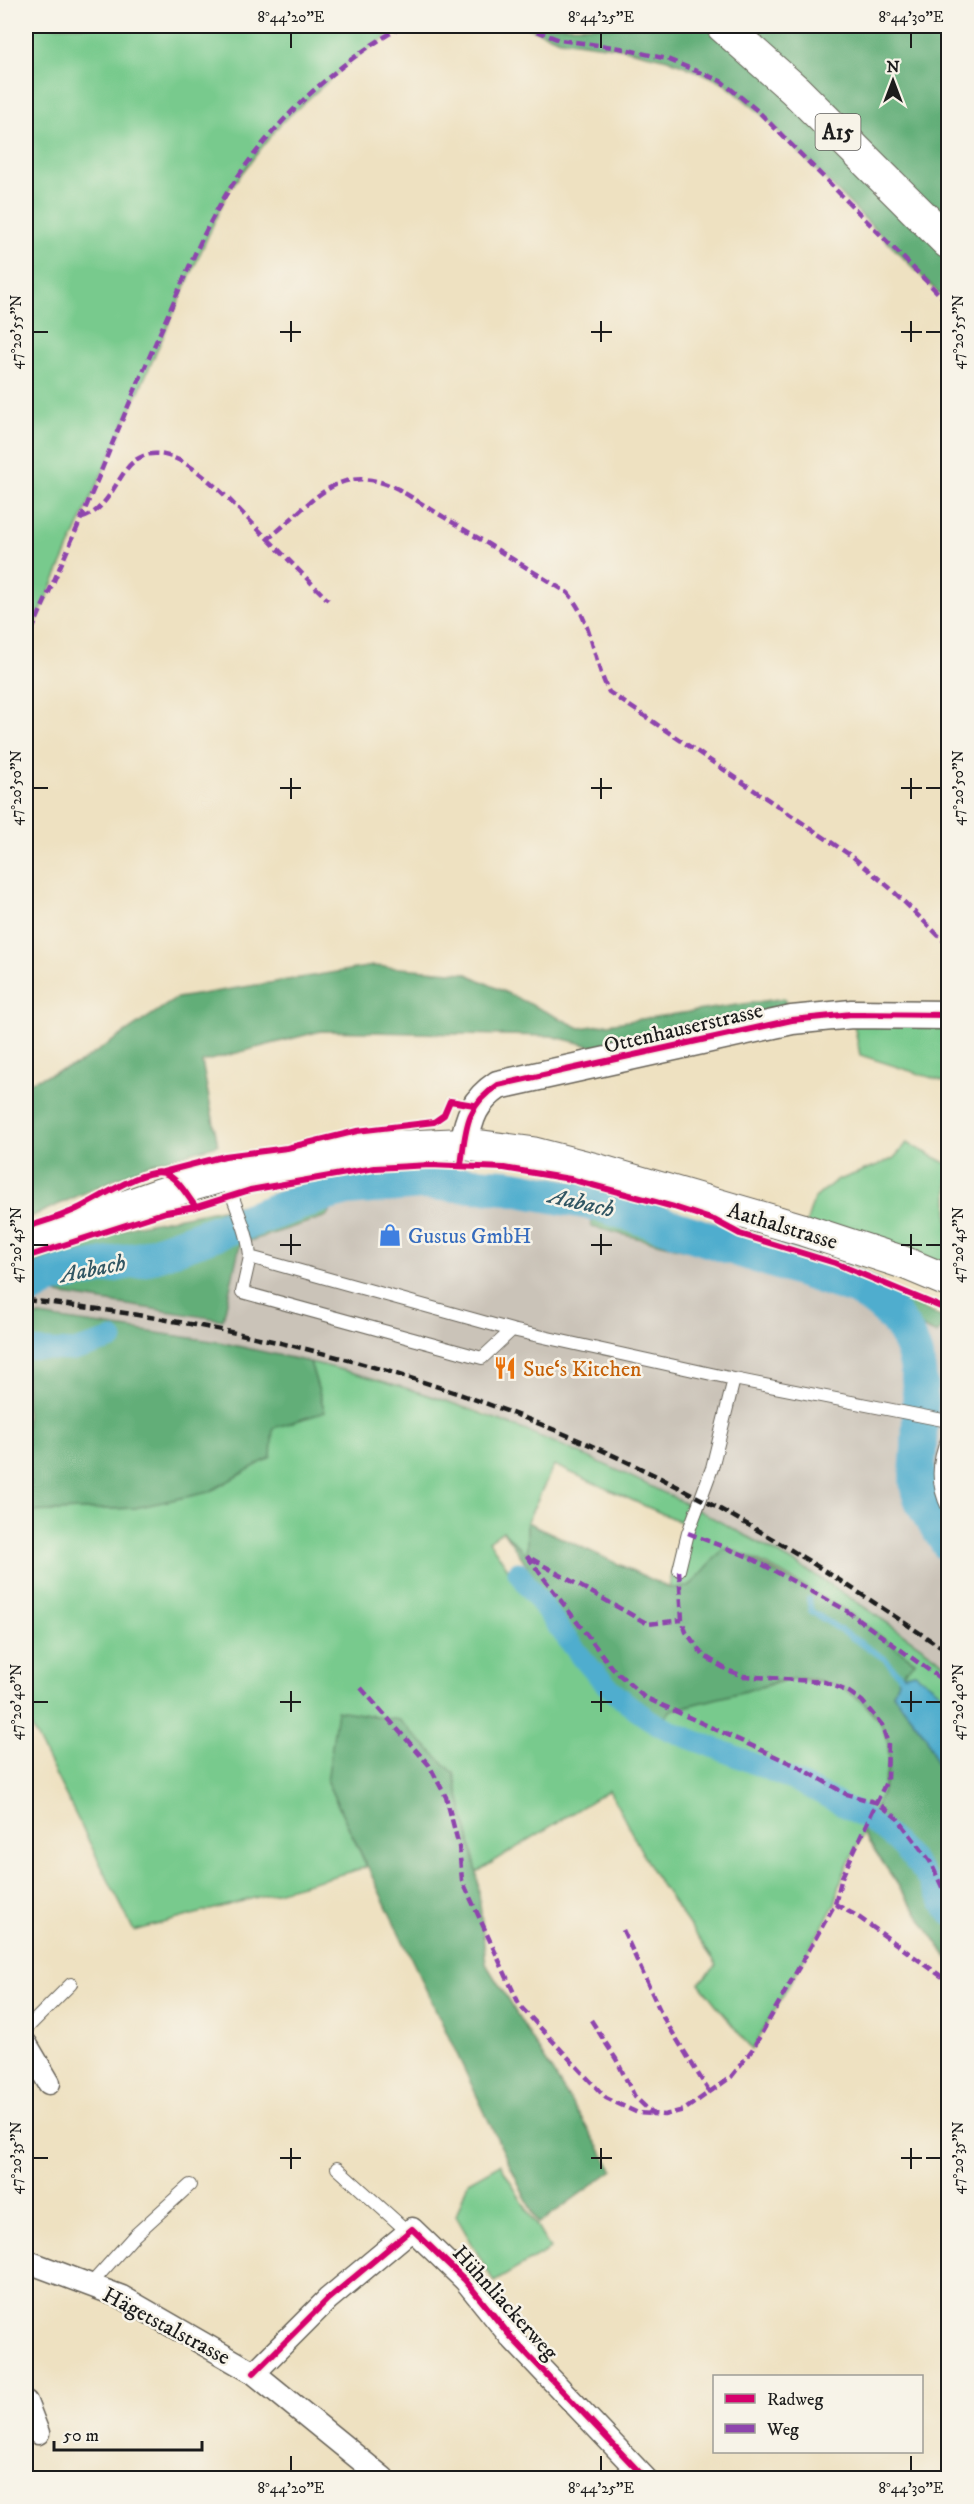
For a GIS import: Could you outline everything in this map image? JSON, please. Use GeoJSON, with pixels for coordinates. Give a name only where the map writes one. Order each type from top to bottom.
{"type":"FeatureCollection","features":[{"type":"Feature","properties":{"kind":"highway","name":"A15"},"geometry":{"type":"LineString","coordinates":[[723,26],[803,98],[948,242]]}},
{"type":"Feature","properties":{"kind":"highway","name":"A15"},"geometry":{"type":"LineString","coordinates":[[750,26],[948,222]]}},
{"type":"Feature","properties":{"kind":"main road","name":"Aathalstrasse"},"geometry":{"type":"LineString","coordinates":[[26,1242],[152,1197],[226,1175],[372,1148],[464,1144],[532,1153],[598,1170],[815,1234],[905,1263],[948,1281]]}},
{"type":"Feature","properties":{"kind":"street","name":"Ottenhauserstrasse"},"geometry":{"type":"LineString","coordinates":[[464,1144],[474,1105],[498,1085],[792,1020],[852,1014],[948,1014]]}},
{"type":"Feature","properties":{"kind":"street"},"geometry":{"type":"LineString","coordinates":[[26,2044],[49,2083]]}},
{"type":"Feature","properties":{"kind":"street","name":"Hühnliackerweg"},"geometry":{"type":"LineString","coordinates":[[408,2232],[412,2229],[465,2280],[512,2337],[645,2478]]}},
{"type":"Feature","properties":{"kind":"street"},"geometry":{"type":"LineString","coordinates":[[254,2373],[328,2299],[408,2232]]}},
{"type":"Feature","properties":{"kind":"street","name":"Hägetstalstrasse"},"geometry":{"type":"LineString","coordinates":[[26,2260],[122,2297],[254,2373],[383,2478]]}},
{"type":"Feature","properties":{"kind":"street"},"geometry":{"type":"LineString","coordinates":[[26,2402],[38,2433]]}},
{"type":"Feature","properties":{"kind":"lane"},"geometry":{"type":"LineString","coordinates":[[226,1175],[235,1206],[249,1237],[250,1257],[242,1292],[482,1358],[512,1330]]}},
{"type":"Feature","properties":{"kind":"lane"},"geometry":{"type":"LineString","coordinates":[[250,1257],[512,1330],[734,1379],[944,1420]]}},
{"type":"Feature","properties":{"kind":"lane"},"geometry":{"type":"LineString","coordinates":[[679,1570],[688,1533],[712,1468],[734,1379]]}},
{"type":"Feature","properties":{"kind":"lane"},"geometry":{"type":"LineString","coordinates":[[948,1437],[943,1449],[939,1476],[948,1508]]}},
{"type":"Feature","properties":{"kind":"lane"},"geometry":{"type":"LineString","coordinates":[[26,2029],[70,1984]]}},
{"type":"Feature","properties":{"kind":"lane","name":"Hühnliackerweg"},"geometry":{"type":"LineString","coordinates":[[337,2168],[408,2232]]}},
{"type":"Feature","properties":{"kind":"lane","name":"Hägetstalstrasse"},"geometry":{"type":"LineString","coordinates":[[90,2285],[134,2235],[190,2185]]}},
{"type":"Feature","properties":{"kind":"shaded area"},"geometry":{"type":"Polygon","coordinates":[[[479,1188],[594,1214],[591,1227],[820,1282],[937,1334],[948,1321],[948,1665],[807,1571],[761,1545],[632,1477],[482,1412],[380,1379],[219,1342],[26,1314],[26,1289],[223,1320],[240,1244],[327,1216],[346,1189],[479,1188]]]}},
{"type":"Feature","properties":{"kind":"green space"},"geometry":{"type":"Polygon","coordinates":[[[26,26],[403,26],[352,60],[280,124],[228,191],[26,644],[26,26]]]}},
{"type":"Feature","properties":{"kind":"green space"},"geometry":{"type":"Polygon","coordinates":[[[524,26],[948,26],[948,303],[758,111],[721,81],[667,59],[620,48],[560,40],[524,26]]]}},
{"type":"Feature","properties":{"kind":"green space"},"geometry":{"type":"Polygon","coordinates":[[[373,966],[465,973],[580,1028],[784,998],[792,1020],[635,1057],[551,1036],[321,1031],[202,1062],[218,1145],[149,1164],[26,1219],[26,1083],[78,1064],[177,998],[373,966]]]}},
{"type":"Feature","properties":{"kind":"green space"},"geometry":{"type":"Polygon","coordinates":[[[852,1014],[948,1015],[948,1083],[860,1055],[852,1014]]]}},
{"type":"Feature","properties":{"kind":"green space"},"geometry":{"type":"Polygon","coordinates":[[[907,1143],[948,1164],[948,1281],[804,1230],[814,1199],[834,1182],[893,1159],[907,1143]]]}},
{"type":"Feature","properties":{"kind":"green space"},"geometry":{"type":"Polygon","coordinates":[[[462,1169],[533,1179],[608,1194],[865,1282],[948,1320],[937,1334],[820,1282],[591,1227],[593,1214],[480,1188],[346,1189],[327,1216],[240,1244],[223,1320],[26,1289],[26,1263],[134,1226],[247,1204],[299,1187],[351,1175],[462,1169]]]}},
{"type":"Feature","properties":{"kind":"green space"},"geometry":{"type":"Polygon","coordinates":[[[26,1314],[219,1342],[310,1362],[325,1412],[273,1428],[271,1457],[209,1492],[135,1508],[26,1512],[26,1314]]]}},
{"type":"Feature","properties":{"kind":"green space"},"geometry":{"type":"Polygon","coordinates":[[[310,1362],[440,1399],[565,1447],[627,1475],[687,1504],[805,1569],[948,1665],[948,1698],[915,1673],[900,1676],[915,1661],[847,1615],[772,1568],[725,1548],[689,1587],[669,1588],[683,1523],[554,1465],[527,1522],[527,1556],[503,1531],[489,1541],[512,1575],[518,1572],[602,1681],[626,1703],[659,1725],[671,1710],[792,1679],[837,1685],[862,1701],[882,1725],[888,1744],[889,1761],[882,1794],[842,1877],[835,1904],[752,2050],[699,1983],[717,1965],[653,1873],[609,1790],[477,1872],[454,1773],[327,1782],[367,1867],[134,1931],[26,1716],[26,1512],[135,1508],[273,1428],[325,1412],[310,1362]]]}},
{"type":"Feature","properties":{"kind":"green space"},"geometry":{"type":"Polygon","coordinates":[[[527,1522],[670,1588],[689,1587],[724,1548],[737,1552],[844,1609],[915,1662],[900,1676],[893,1694],[926,1736],[942,1777],[948,1785],[948,1959],[862,1832],[882,1791],[889,1764],[889,1745],[874,1713],[861,1700],[845,1690],[810,1679],[792,1679],[671,1710],[659,1725],[626,1703],[602,1681],[518,1572],[527,1565],[503,1531],[527,1555],[527,1522]]]}},
{"type":"Feature","properties":{"kind":"green space"},"geometry":{"type":"Polygon","coordinates":[[[337,1710],[399,1720],[454,1773],[477,1872],[486,1964],[613,2170],[538,2224],[327,1782],[337,1710]]]}},
{"type":"Feature","properties":{"kind":"green space"},"geometry":{"type":"Polygon","coordinates":[[[500,2164],[550,2249],[494,2282],[456,2216],[468,2182],[500,2164]]]}},
{"type":"Feature","properties":{"kind":"water"},"geometry":{"type":"Polygon","coordinates":[[[915,1673],[948,1698],[948,1785],[942,1777],[926,1736],[893,1694],[900,1676],[915,1673]]]}},
{"type":"Feature","properties":{"kind":"waterway","name":"Aabach"},"geometry":{"type":"LineString","coordinates":[[26,1290],[51,1276],[142,1259],[320,1195],[347,1188],[422,1182],[508,1187],[601,1204],[857,1288],[879,1303],[896,1319],[915,1355],[919,1375],[920,1421],[917,1475],[919,1492],[928,1512],[948,1543]]}},
{"type":"Feature","properties":{"kind":"waterway"},"geometry":{"type":"LineString","coordinates":[[26,1349],[74,1351],[113,1339]]}},
{"type":"Feature","properties":{"kind":"waterway"},"geometry":{"type":"LineString","coordinates":[[908,1468],[918,1468]]}},
{"type":"Feature","properties":{"kind":"waterway"},"geometry":{"type":"LineString","coordinates":[[518,1572],[564,1635],[598,1676],[637,1711],[667,1729],[794,1781],[859,1815],[895,1841],[911,1857],[948,1914]]}},
{"type":"Feature","properties":{"kind":"waterway"},"geometry":{"type":"LineString","coordinates":[[809,1599],[811,1611],[885,1659],[900,1676]]}},
{"type":"Feature","properties":{"kind":"railway"},"geometry":{"type":"LineString","coordinates":[[26,1300],[114,1311],[201,1326],[288,1345],[373,1367],[457,1393],[540,1424],[621,1459],[733,1516],[827,1572],[948,1652]]}},
{"type":"Feature","properties":{"kind":"marked path"},"geometry":{"type":"LineString","coordinates":[[26,644],[188,268],[227,193],[263,144],[305,99],[352,59],[403,26]]}},
{"type":"Feature","properties":{"kind":"marked path"},"geometry":{"type":"LineString","coordinates":[[524,26],[560,40],[620,48],[667,59],[721,81],[758,111],[948,303]]}},
{"type":"Feature","properties":{"kind":"marked path"},"geometry":{"type":"LineString","coordinates":[[82,518],[102,505],[125,471],[141,457],[160,454],[180,461],[200,474],[220,490],[268,539],[312,500],[342,482],[358,479],[377,481],[398,489],[568,593],[583,616],[609,692],[853,857],[890,888],[948,945]]}},
{"type":"Feature","properties":{"kind":"marked path"},"geometry":{"type":"LineString","coordinates":[[268,539],[328,600]]}},
{"type":"Feature","properties":{"kind":"marked path"},"geometry":{"type":"LineString","coordinates":[[688,1533],[749,1557],[844,1609],[948,1684]]}},
{"type":"Feature","properties":{"kind":"marked path"},"geometry":{"type":"LineString","coordinates":[[527,1556],[612,1668],[644,1697],[801,1768],[846,1794],[878,1803],[898,1819],[930,1861],[948,1900]]}},
{"type":"Feature","properties":{"kind":"marked path"},"geometry":{"type":"LineString","coordinates":[[532,1559],[648,1624],[682,1620]]}},
{"type":"Feature","properties":{"kind":"marked path"},"geometry":{"type":"LineString","coordinates":[[591,2020],[616,2059],[635,2097],[653,2114],[664,2115],[684,2110],[731,2077],[752,2050],[835,1904],[842,1877],[887,1780],[888,1744],[882,1725],[862,1701],[849,1692],[825,1682],[743,1676],[727,1670],[703,1655],[686,1632],[682,1620],[679,1570]]}},
{"type":"Feature","properties":{"kind":"marked path"},"geometry":{"type":"LineString","coordinates":[[361,1688],[429,1765],[446,1797],[459,1846],[462,1880],[520,2006],[606,2098],[638,2113],[653,2114]]}},
{"type":"Feature","properties":{"kind":"marked path"},"geometry":{"type":"LineString","coordinates":[[835,1904],[857,1916],[948,1981]]}},
{"type":"Feature","properties":{"kind":"marked path"},"geometry":{"type":"LineString","coordinates":[[623,1930],[663,2017],[710,2093]]}},
{"type":"Feature","properties":{"kind":"cycle path"},"geometry":{"type":"LineString","coordinates":[[461,1165],[466,1129],[473,1110],[479,1101],[498,1085],[792,1020],[852,1014],[948,1015]]}},
{"type":"Feature","properties":{"kind":"cycle path"},"geometry":{"type":"LineString","coordinates":[[163,1172],[225,1156],[287,1148],[357,1131],[434,1122],[444,1115],[450,1101],[474,1105]]}},
{"type":"Feature","properties":{"kind":"cycle path"},"geometry":{"type":"LineString","coordinates":[[26,1227],[70,1212],[131,1180],[155,1172],[164,1173],[174,1179],[196,1207],[250,1190],[375,1168],[430,1165],[504,1168],[570,1179],[674,1207],[714,1220],[740,1234],[835,1263],[948,1310]]}},
{"type":"Feature","properties":{"kind":"cycle path"},"geometry":{"type":"LineString","coordinates":[[26,1257],[166,1212],[196,1207]]}},
{"type":"Feature","properties":{"kind":"cycle path"},"geometry":{"type":"LineString","coordinates":[[254,2373],[328,2299],[412,2229],[465,2280],[511,2337],[645,2478]]}},
{"type":"Feature","properties":{"kind":"place","name":"Gustus GmbH"},"geometry":{"type":"Point","coordinates":[390,1235]}},
{"type":"Feature","properties":{"kind":"place","name":"Sue‘s Kitchen"},"geometry":{"type":"Point","coordinates":[505,1368]}}]}
